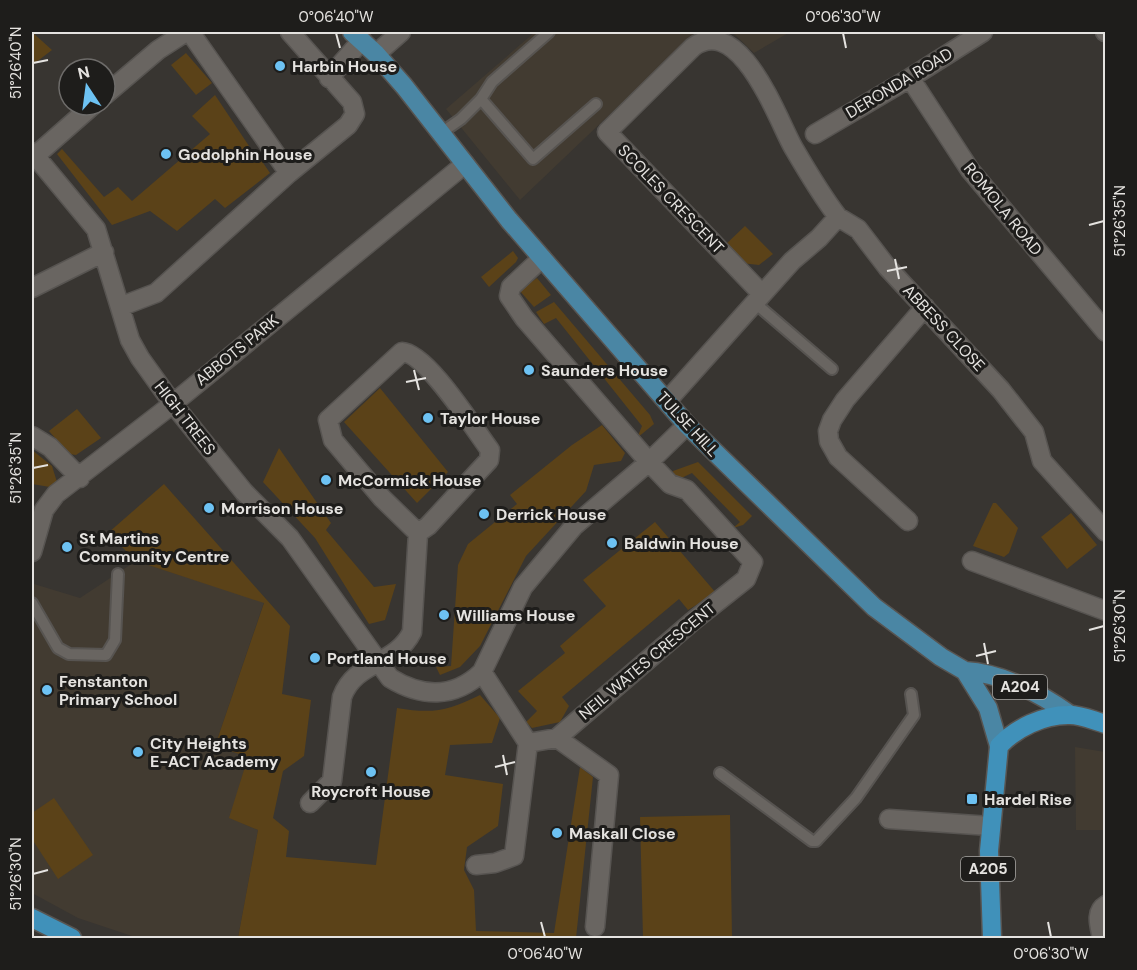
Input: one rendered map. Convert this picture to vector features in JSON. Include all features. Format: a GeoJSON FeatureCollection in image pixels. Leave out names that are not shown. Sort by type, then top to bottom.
{"type":"FeatureCollection","features":[{"type":"Feature","properties":{"kind":"highway","name":"TULSE HILL"},"geometry":{"type":"LineString","coordinates":[[1069,714],[1106,723]]}},
{"type":"Feature","properties":{"kind":"highway"},"geometry":{"type":"LineString","coordinates":[[999,746],[1010,735],[1026,725],[1069,714]]}},
{"type":"Feature","properties":{"kind":"highway","name":"A205"},"geometry":{"type":"LineString","coordinates":[[992,939],[988,879],[990,826],[999,746]]}},
{"type":"Feature","properties":{"kind":"highway"},"geometry":{"type":"LineString","coordinates":[[32,918],[72,939]]}},
{"type":"Feature","properties":{"kind":"main road","name":"TULSE HILL"},"geometry":{"type":"LineString","coordinates":[[366,40],[542,258],[687,425],[874,607],[941,657],[965,671],[981,672],[1013,684],[1049,700],[1069,714]]}},
{"type":"Feature","properties":{"kind":"main road","name":"TULSE HILL"},"geometry":{"type":"LineString","coordinates":[[965,671],[988,708],[999,746]]}},
{"type":"Feature","properties":{"kind":"street"},"geometry":{"type":"LineString","coordinates":[[117,85],[158,50],[188,32],[289,173]]}},
{"type":"Feature","properties":{"kind":"street"},"geometry":{"type":"LineString","coordinates":[[122,306],[156,293],[289,173],[348,125],[355,114],[352,102],[290,32]]}},
{"type":"Feature","properties":{"kind":"street"},"geometry":{"type":"LineString","coordinates":[[329,78],[366,40],[400,32]]}},
{"type":"Feature","properties":{"kind":"street","name":"DERONDA ROAD"},"geometry":{"type":"LineString","coordinates":[[815,134],[983,32]]}},
{"type":"Feature","properties":{"kind":"street","name":"SCOLES CRESCENT"},"geometry":{"type":"LineString","coordinates":[[758,298],[607,132],[693,47],[705,40],[718,41],[735,50],[755,74],[793,147],[823,198],[838,217]]}},
{"type":"Feature","properties":{"kind":"street","name":"ROMOLA ROAD"},"geometry":{"type":"LineString","coordinates":[[910,78],[970,170],[1106,332]]}},
{"type":"Feature","properties":{"kind":"street"},"geometry":{"type":"LineString","coordinates":[[33,154],[78,117]]}},
{"type":"Feature","properties":{"kind":"street","name":"HIGH TREES"},"geometry":{"type":"LineString","coordinates":[[33,154],[90,220],[104,252],[122,306],[130,340],[172,404],[244,492],[290,538],[378,663],[390,678],[403,686],[430,693],[452,691],[471,683],[482,672],[523,587],[574,526],[649,462],[687,425]]}},
{"type":"Feature","properties":{"kind":"street","name":"ABBOTS PARK"},"geometry":{"type":"LineString","coordinates":[[32,552],[44,510],[56,494],[80,478],[172,404],[465,164]]}},
{"type":"Feature","properties":{"kind":"street"},"geometry":{"type":"LineString","coordinates":[[667,401],[792,261],[819,238],[838,217]]}},
{"type":"Feature","properties":{"kind":"street","name":"ABBESS CLOSE"},"geometry":{"type":"LineString","coordinates":[[838,217],[858,229],[887,267],[1001,390],[1034,432],[1042,461],[1106,532]]}},
{"type":"Feature","properties":{"kind":"street"},"geometry":{"type":"LineString","coordinates":[[32,288],[104,252]]}},
{"type":"Feature","properties":{"kind":"street"},"geometry":{"type":"LineString","coordinates":[[542,258],[511,287],[509,296],[524,318],[649,462]]}},
{"type":"Feature","properties":{"kind":"street"},"geometry":{"type":"LineString","coordinates":[[908,521],[838,457],[829,441],[828,431],[845,400],[926,307]]}},
{"type":"Feature","properties":{"kind":"street"},"geometry":{"type":"LineString","coordinates":[[310,803],[332,782],[342,697],[346,685],[357,674],[405,645],[412,632],[418,533],[382,498],[333,440],[328,420],[402,352],[410,352],[429,370],[490,450],[489,460],[428,526],[418,533]]}},
{"type":"Feature","properties":{"kind":"street"},"geometry":{"type":"LineString","coordinates":[[32,436],[50,447],[80,478]]}},
{"type":"Feature","properties":{"kind":"street","name":"NEIL WATES CRESCENT"},"geometry":{"type":"LineString","coordinates":[[557,738],[693,621],[746,579],[753,562],[687,490],[670,484],[649,462]]}},
{"type":"Feature","properties":{"kind":"street"},"geometry":{"type":"LineString","coordinates":[[972,561],[1106,611]]}},
{"type":"Feature","properties":{"kind":"street"},"geometry":{"type":"LineString","coordinates":[[476,865],[495,863],[514,856],[528,743],[482,672]]}},
{"type":"Feature","properties":{"kind":"street"},"geometry":{"type":"LineString","coordinates":[[528,743],[557,738],[609,775],[595,927]]}},
{"type":"Feature","properties":{"kind":"street"},"geometry":{"type":"LineString","coordinates":[[889,819],[990,826]]}},
{"type":"Feature","properties":{"kind":"street"},"geometry":{"type":"LineString","coordinates":[[1102,939],[1098,915],[1106,905]]}},
{"type":"Feature","properties":{"kind":"lane"},"geometry":{"type":"LineString","coordinates":[[441,133],[481,99],[492,82],[549,32]]}},
{"type":"Feature","properties":{"kind":"lane"},"geometry":{"type":"LineString","coordinates":[[481,99],[533,159],[596,104]]}},
{"type":"Feature","properties":{"kind":"lane"},"geometry":{"type":"LineString","coordinates":[[758,298],[832,369]]}},
{"type":"Feature","properties":{"kind":"lane"},"geometry":{"type":"LineString","coordinates":[[32,603],[58,648],[69,654],[106,655],[115,640],[117,574]]}},
{"type":"Feature","properties":{"kind":"lane"},"geometry":{"type":"LineString","coordinates":[[720,773],[812,842],[816,841],[856,798],[914,715],[910,694]]}},
{"type":"Feature","properties":{"kind":"shaded area"},"geometry":{"type":"Polygon","coordinates":[[[32,32],[52,50],[35,63],[32,60],[32,32]]]}},
{"type":"Feature","properties":{"kind":"shaded area"},"geometry":{"type":"Polygon","coordinates":[[[535,32],[696,32],[520,200],[446,109],[535,32]]]}},
{"type":"Feature","properties":{"kind":"shaded area"},"geometry":{"type":"Polygon","coordinates":[[[732,32],[790,32],[754,53],[732,32]]]}},
{"type":"Feature","properties":{"kind":"shaded area"},"geometry":{"type":"Polygon","coordinates":[[[186,53],[212,83],[196,95],[171,65],[186,53]]]}},
{"type":"Feature","properties":{"kind":"shaded area"},"geometry":{"type":"Polygon","coordinates":[[[215,95],[249,146],[244,149],[251,157],[257,154],[270,173],[225,208],[215,199],[177,231],[150,211],[112,225],[57,154],[62,149],[104,197],[118,187],[132,201],[210,134],[192,116],[215,95]]]}},
{"type":"Feature","properties":{"kind":"shaded area"},"geometry":{"type":"Polygon","coordinates":[[[745,226],[773,254],[759,265],[741,263],[724,246],[745,226]]]}},
{"type":"Feature","properties":{"kind":"shaded area"},"geometry":{"type":"Polygon","coordinates":[[[513,251],[518,258],[516,262],[489,287],[481,277],[513,251]]]}},
{"type":"Feature","properties":{"kind":"shaded area"},"geometry":{"type":"Polygon","coordinates":[[[537,278],[551,295],[534,307],[519,290],[537,278]]]}},
{"type":"Feature","properties":{"kind":"shaded area"},"geometry":{"type":"Polygon","coordinates":[[[554,302],[650,415],[654,424],[637,438],[642,426],[556,318],[544,324],[536,312],[554,302]]]}},
{"type":"Feature","properties":{"kind":"shaded area"},"geometry":{"type":"Polygon","coordinates":[[[380,388],[448,472],[417,503],[344,422],[380,388]]]}},
{"type":"Feature","properties":{"kind":"shaded area"},"geometry":{"type":"Polygon","coordinates":[[[77,409],[101,438],[76,455],[69,454],[49,431],[77,409]]]}},
{"type":"Feature","properties":{"kind":"shaded area"},"geometry":{"type":"Polygon","coordinates":[[[602,425],[625,453],[621,461],[594,465],[586,491],[526,556],[480,646],[460,667],[440,675],[436,667],[451,666],[458,565],[468,544],[517,504],[510,495],[572,445],[602,425]]]}},
{"type":"Feature","properties":{"kind":"shaded area"},"geometry":{"type":"Polygon","coordinates":[[[279,448],[331,523],[326,530],[374,587],[396,584],[385,620],[369,624],[315,538],[263,482],[279,448]]]}},
{"type":"Feature","properties":{"kind":"shaded area"},"geometry":{"type":"Polygon","coordinates":[[[32,450],[52,466],[57,482],[50,487],[32,484],[32,450]]]}},
{"type":"Feature","properties":{"kind":"shaded area"},"geometry":{"type":"Polygon","coordinates":[[[698,462],[752,516],[743,525],[733,528],[740,522],[692,473],[675,481],[673,471],[698,462]]]}},
{"type":"Feature","properties":{"kind":"shaded area"},"geometry":{"type":"Polygon","coordinates":[[[164,484],[290,626],[282,694],[311,700],[304,756],[283,771],[273,818],[289,831],[286,857],[376,865],[397,708],[421,711],[440,710],[459,705],[480,695],[500,718],[492,743],[450,745],[445,775],[503,784],[498,826],[467,847],[464,870],[474,890],[476,931],[554,933],[580,767],[593,777],[576,938],[238,938],[258,830],[229,818],[248,757],[215,746],[264,603],[136,561],[108,533],[164,484]]]}},
{"type":"Feature","properties":{"kind":"shaded area"},"geometry":{"type":"Polygon","coordinates":[[[993,503],[996,503],[1018,528],[1009,553],[1004,557],[973,546],[993,503]]]}},
{"type":"Feature","properties":{"kind":"shaded area"},"geometry":{"type":"Polygon","coordinates":[[[1071,513],[1097,545],[1067,569],[1041,537],[1071,513]]]}},
{"type":"Feature","properties":{"kind":"shaded area"},"geometry":{"type":"Polygon","coordinates":[[[655,522],[716,593],[688,610],[679,599],[562,697],[569,706],[560,722],[532,728],[526,722],[537,711],[518,691],[565,653],[560,646],[606,606],[583,580],[655,522]]]}},
{"type":"Feature","properties":{"kind":"shaded area","name":"City Heights E-ACT Academy"},"geometry":{"type":"Polygon","coordinates":[[[136,561],[264,602],[215,746],[248,757],[230,818],[258,830],[238,938],[138,938],[78,918],[32,893],[32,580],[34,584],[80,598],[136,561]]]}},
{"type":"Feature","properties":{"kind":"shaded area"},"geometry":{"type":"Polygon","coordinates":[[[1075,747],[1105,752],[1105,830],[1076,830],[1075,747]]]}},
{"type":"Feature","properties":{"kind":"shaded area"},"geometry":{"type":"Polygon","coordinates":[[[54,798],[93,855],[58,879],[32,839],[32,813],[54,798]]]}},
{"type":"Feature","properties":{"kind":"shaded area"},"geometry":{"type":"Polygon","coordinates":[[[730,815],[732,938],[643,938],[640,817],[730,815]]]}},
{"type":"Feature","properties":{"kind":"place","name":"Harbin House"},"geometry":{"type":"Point","coordinates":[280,66]}},
{"type":"Feature","properties":{"kind":"place","name":"Godolphin House"},"geometry":{"type":"Point","coordinates":[166,154]}},
{"type":"Feature","properties":{"kind":"place","name":"Saunders House"},"geometry":{"type":"Point","coordinates":[529,370]}},
{"type":"Feature","properties":{"kind":"place","name":"Taylor House"},"geometry":{"type":"Point","coordinates":[428,418]}},
{"type":"Feature","properties":{"kind":"place","name":"McCormick House"},"geometry":{"type":"Point","coordinates":[326,480]}},
{"type":"Feature","properties":{"kind":"place","name":"Morrison House"},"geometry":{"type":"Point","coordinates":[209,508]}},
{"type":"Feature","properties":{"kind":"place","name":"Derrick House"},"geometry":{"type":"Point","coordinates":[484,514]}},
{"type":"Feature","properties":{"kind":"place","name":"Baldwin House"},"geometry":{"type":"Point","coordinates":[612,543]}},
{"type":"Feature","properties":{"kind":"place","name":"St Martins Community Centre"},"geometry":{"type":"Point","coordinates":[67,547]}},
{"type":"Feature","properties":{"kind":"place","name":"Williams House"},"geometry":{"type":"Point","coordinates":[444,615]}},
{"type":"Feature","properties":{"kind":"place","name":"Portland House"},"geometry":{"type":"Point","coordinates":[315,658]}},
{"type":"Feature","properties":{"kind":"place","name":"Fenstanton Primary School"},"geometry":{"type":"Point","coordinates":[47,690]}},
{"type":"Feature","properties":{"kind":"place","name":"City Heights E-ACT Academy"},"geometry":{"type":"Point","coordinates":[138,752]}},
{"type":"Feature","properties":{"kind":"place","name":"Roycroft House"},"geometry":{"type":"Point","coordinates":[371,772]}},
{"type":"Feature","properties":{"kind":"place","name":"Hardel Rise"},"geometry":{"type":"Point","coordinates":[972,799]}},
{"type":"Feature","properties":{"kind":"place","name":"Maskall Close"},"geometry":{"type":"Point","coordinates":[557,833]}}]}
